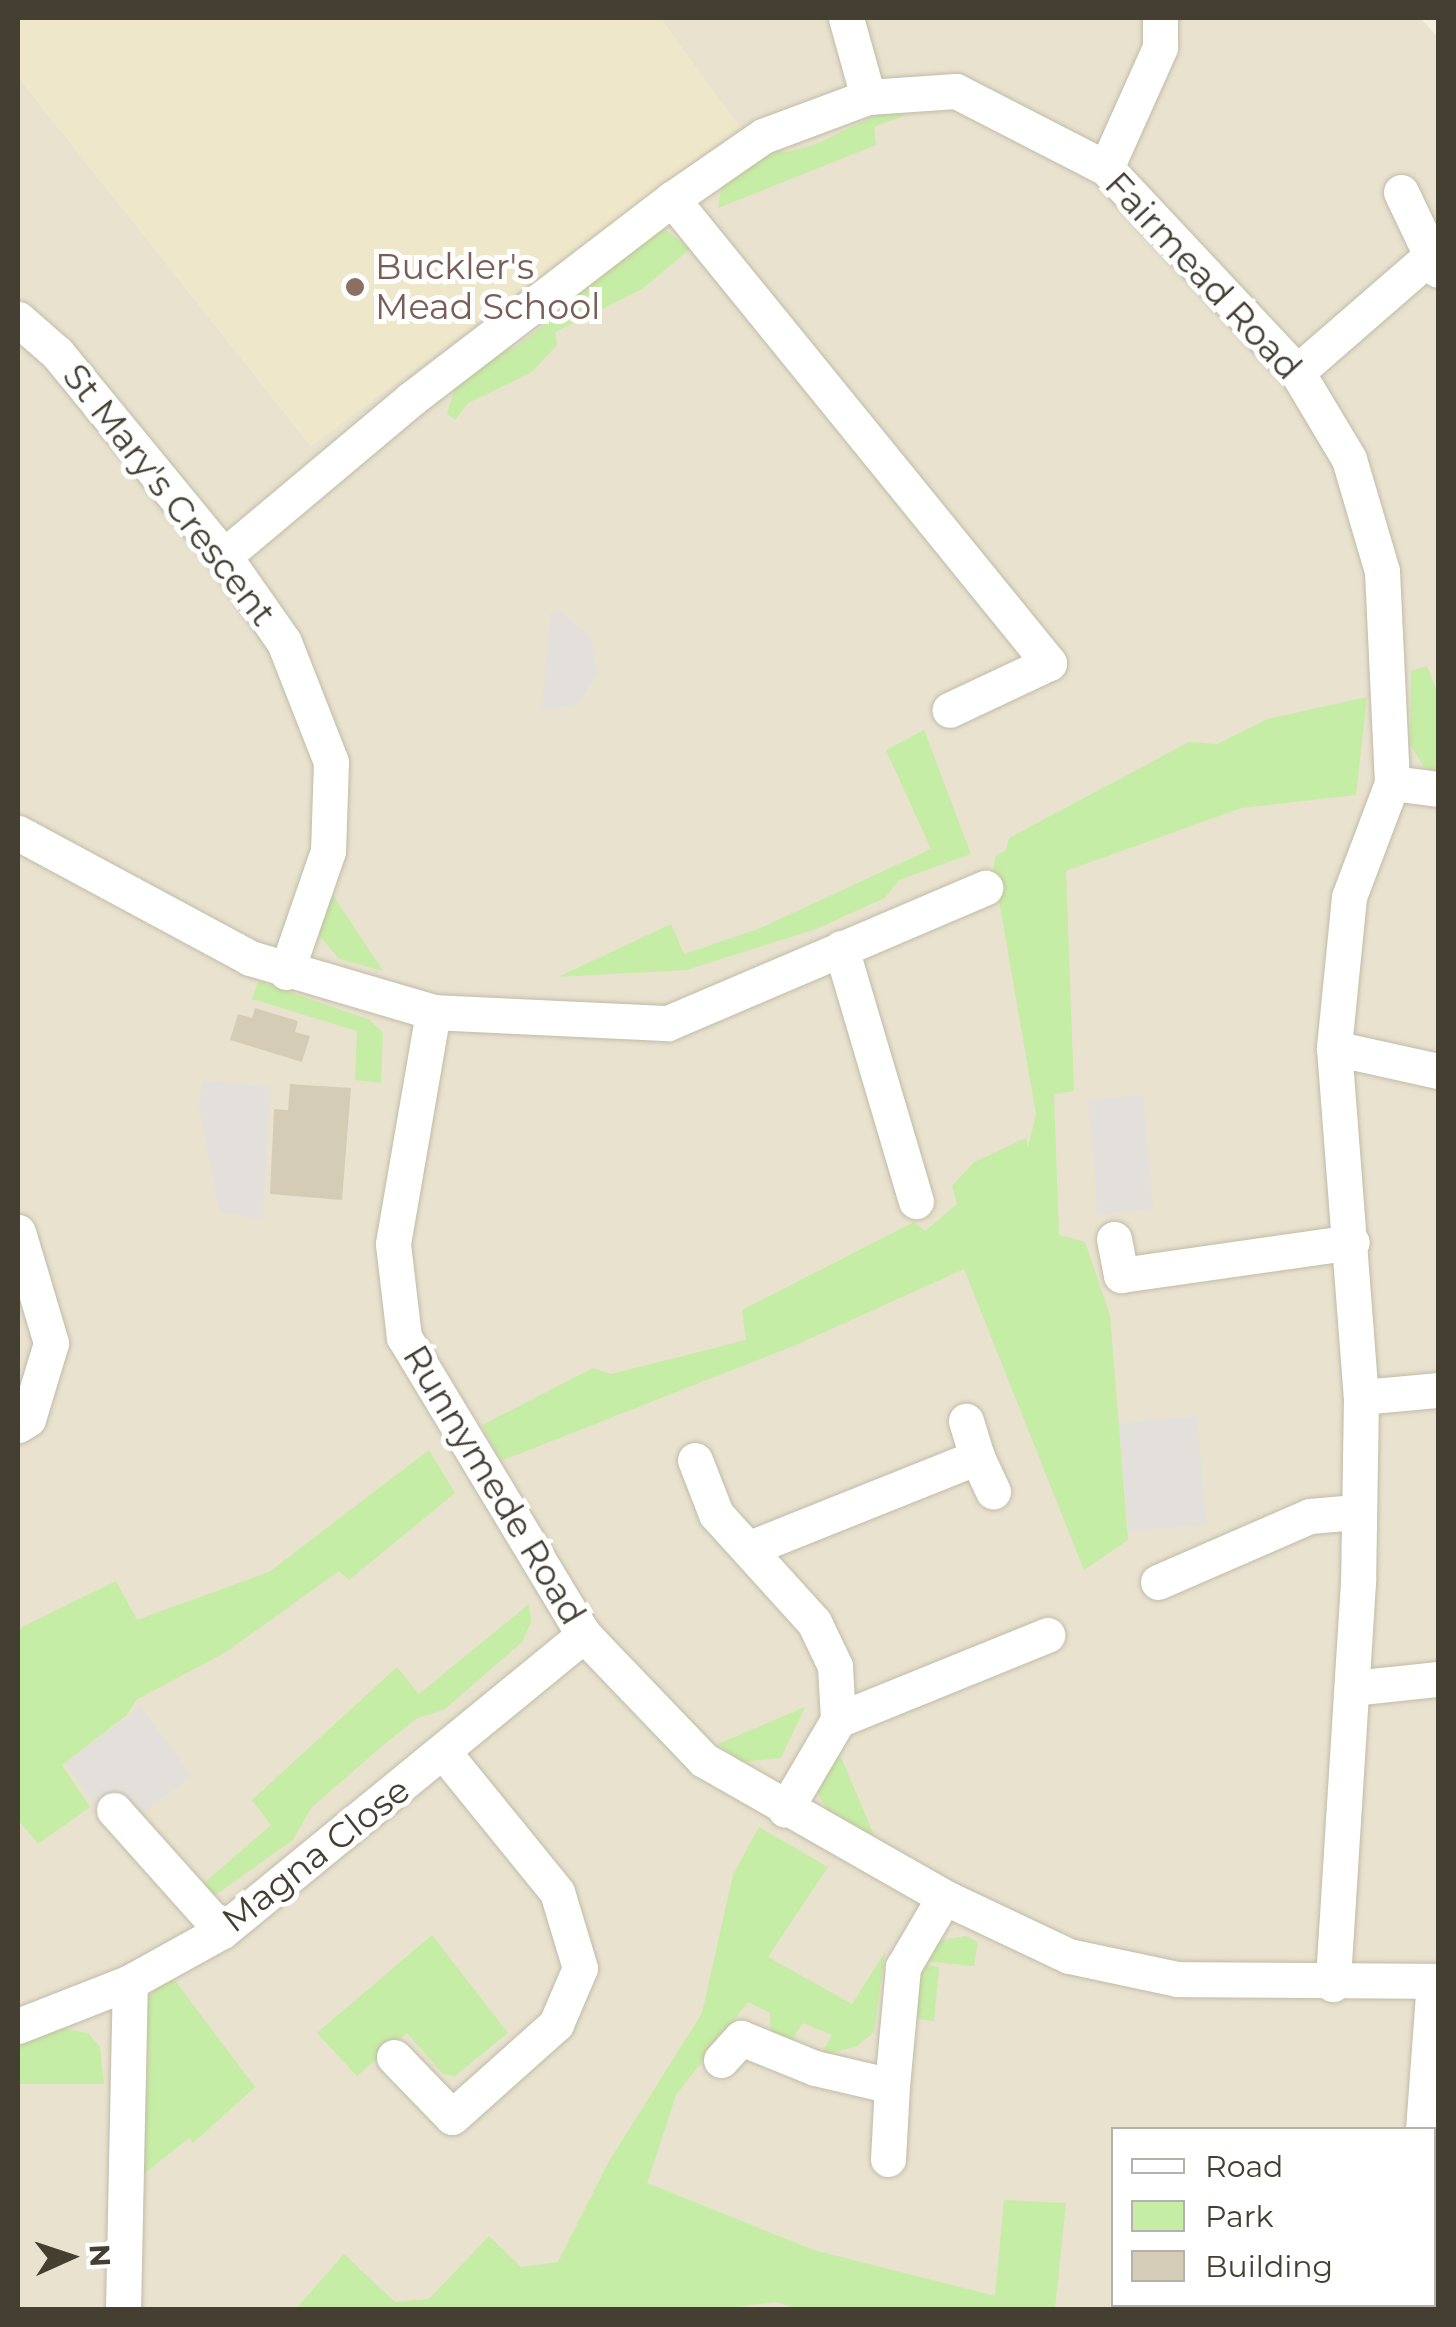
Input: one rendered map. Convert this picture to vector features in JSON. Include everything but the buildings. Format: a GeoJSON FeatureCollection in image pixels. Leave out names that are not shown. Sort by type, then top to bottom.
{"type":"FeatureCollection","features":[{"type":"Feature","properties":{"kind":"street"},"geometry":{"type":"LineString","coordinates":[[846,18],[868,97]]}},
{"type":"Feature","properties":{"kind":"street"},"geometry":{"type":"LineString","coordinates":[[1106,168],[1160,47],[1160,18]]}},
{"type":"Feature","properties":{"kind":"street","name":"Fairmead Road"},"geometry":{"type":"LineString","coordinates":[[224,556],[411,399],[672,199],[763,136],[868,97],[956,91],[1106,168],[1297,372],[1349,459],[1382,571],[1392,783]]}},
{"type":"Feature","properties":{"kind":"street"},"geometry":{"type":"LineString","coordinates":[[1297,372],[1433,264],[1401,192]]}},
{"type":"Feature","properties":{"kind":"street"},"geometry":{"type":"LineString","coordinates":[[672,199],[1049,663],[949,710]]}},
{"type":"Feature","properties":{"kind":"street","name":"St Mary's Crescent"},"geometry":{"type":"LineString","coordinates":[[18,319],[57,353],[224,556],[284,642],[331,762],[328,851],[286,972]]}},
{"type":"Feature","properties":{"kind":"street"},"geometry":{"type":"LineString","coordinates":[[1333,1984],[1352,1688],[1361,1397],[1334,1048],[1348,897],[1392,783],[1438,788]]}},
{"type":"Feature","properties":{"kind":"street"},"geometry":{"type":"LineString","coordinates":[[18,833],[286,972],[434,1012],[668,1022],[984,888]]}},
{"type":"Feature","properties":{"kind":"street"},"geometry":{"type":"LineString","coordinates":[[841,948],[916,1201]]}},
{"type":"Feature","properties":{"kind":"street","name":"Runnymede Road"},"geometry":{"type":"LineString","coordinates":[[434,1012],[394,1244],[404,1337],[584,1635],[704,1760],[785,1810],[944,1897],[1069,1956],[1122,1970],[1333,1984],[1436,1981]]}},
{"type":"Feature","properties":{"kind":"street"},"geometry":{"type":"LineString","coordinates":[[1334,1048],[1438,1071]]}},
{"type":"Feature","properties":{"kind":"street"},"geometry":{"type":"LineString","coordinates":[[18,1232],[51,1343],[28,1420],[18,1424]]}},
{"type":"Feature","properties":{"kind":"street"},"geometry":{"type":"LineString","coordinates":[[1114,1239],[1121,1275],[1352,1242]]}},
{"type":"Feature","properties":{"kind":"street"},"geometry":{"type":"LineString","coordinates":[[1361,1397],[1438,1390]]}},
{"type":"Feature","properties":{"kind":"street"},"geometry":{"type":"LineString","coordinates":[[966,1421],[993,1492]]}},
{"type":"Feature","properties":{"kind":"street"},"geometry":{"type":"LineString","coordinates":[[750,1548],[977,1457]]}},
{"type":"Feature","properties":{"kind":"street"},"geometry":{"type":"LineString","coordinates":[[695,1460],[716,1514],[814,1622],[835,1666],[838,1720],[785,1810]]}},
{"type":"Feature","properties":{"kind":"street"},"geometry":{"type":"LineString","coordinates":[[1158,1582],[1310,1516],[1356,1512]]}},
{"type":"Feature","properties":{"kind":"street","name":"Magna Close"},"geometry":{"type":"LineString","coordinates":[[18,2026],[130,1982],[222,1931],[584,1635]]}},
{"type":"Feature","properties":{"kind":"street"},"geometry":{"type":"LineString","coordinates":[[838,1720],[1047,1635]]}},
{"type":"Feature","properties":{"kind":"street"},"geometry":{"type":"LineString","coordinates":[[1352,1688],[1438,1680]]}},
{"type":"Feature","properties":{"kind":"street"},"geometry":{"type":"LineString","coordinates":[[394,2057],[452,2117],[556,2024],[580,1968],[557,1892],[444,1753]]}},
{"type":"Feature","properties":{"kind":"street"},"geometry":{"type":"LineString","coordinates":[[114,1810],[222,1931]]}},
{"type":"Feature","properties":{"kind":"street"},"geometry":{"type":"LineString","coordinates":[[888,2159],[903,1967],[944,1897]]}},
{"type":"Feature","properties":{"kind":"street"},"geometry":{"type":"LineString","coordinates":[[1423,2127],[1436,1981]]}},
{"type":"Feature","properties":{"kind":"street"},"geometry":{"type":"LineString","coordinates":[[123,2310],[130,1982]]}},
{"type":"Feature","properties":{"kind":"street"},"geometry":{"type":"LineString","coordinates":[[739,2038],[816,2068],[892,2086]]}},
{"type":"Feature","properties":{"kind":"shaded area","name":"Buckler's Mead School"},"geometry":{"type":"Polygon","coordinates":[[[18,18],[660,18],[740,127],[311,446],[18,77],[18,18]]]}},
{"type":"Feature","properties":{"kind":"shaded area"},"geometry":{"type":"Polygon","coordinates":[[[660,18],[1420,18],[1438,37],[1438,2309],[18,2309],[18,77],[311,446],[739,127],[660,18]]]}},
{"type":"Feature","properties":{"kind":"shaded area"},"geometry":{"type":"Polygon","coordinates":[[[560,611],[590,637],[597,674],[578,705],[542,710],[550,614],[560,611]]]}},
{"type":"Feature","properties":{"kind":"shaded area"},"geometry":{"type":"Polygon","coordinates":[[[203,1081],[271,1087],[262,1218],[220,1213],[199,1107],[203,1081]]]}},
{"type":"Feature","properties":{"kind":"shaded area"},"geometry":{"type":"Polygon","coordinates":[[[1143,1095],[1153,1210],[1098,1214],[1088,1100],[1143,1095]]]}},
{"type":"Feature","properties":{"kind":"shaded area"},"geometry":{"type":"Polygon","coordinates":[[[1197,1416],[1206,1525],[1129,1531],[1119,1423],[1197,1416]]]}},
{"type":"Feature","properties":{"kind":"shaded area"},"geometry":{"type":"Polygon","coordinates":[[[140,1707],[192,1776],[117,1832],[65,1764],[140,1707]]]}},
{"type":"Feature","properties":{"kind":"green space"},"geometry":{"type":"Polygon","coordinates":[[[883,111],[906,115],[874,127],[876,145],[718,208],[722,184],[766,150],[788,152],[819,143],[883,111]]]}},
{"type":"Feature","properties":{"kind":"green space"},"geometry":{"type":"Polygon","coordinates":[[[644,227],[666,230],[690,249],[642,289],[555,332],[557,345],[532,372],[468,403],[455,420],[447,414],[459,375],[499,345],[513,349],[571,304],[585,276],[644,227]]]}},
{"type":"Feature","properties":{"kind":"green space"},"geometry":{"type":"Polygon","coordinates":[[[1427,666],[1438,693],[1438,771],[1424,767],[1410,744],[1411,671],[1427,666]]]}},
{"type":"Feature","properties":{"kind":"green space"},"geometry":{"type":"Polygon","coordinates":[[[1367,697],[1356,795],[1241,808],[1066,871],[1074,1091],[1054,1094],[1059,1235],[1085,1242],[1110,1315],[1128,1540],[1084,1570],[964,1269],[796,1345],[501,1461],[482,1425],[593,1368],[611,1374],[746,1340],[742,1310],[914,1222],[925,1231],[957,1204],[952,1186],[974,1162],[1026,1138],[1028,1148],[1036,1114],[997,889],[992,887],[995,856],[1006,850],[1009,838],[1189,742],[1217,744],[1268,719],[1367,697]]]}},
{"type":"Feature","properties":{"kind":"green space"},"geometry":{"type":"Polygon","coordinates":[[[924,730],[971,854],[899,880],[885,898],[816,929],[686,970],[558,977],[671,924],[684,954],[758,929],[931,849],[886,750],[924,730]]]}},
{"type":"Feature","properties":{"kind":"green space"},"geometry":{"type":"Polygon","coordinates":[[[327,886],[383,971],[339,959],[319,935],[327,886]]]}},
{"type":"Feature","properties":{"kind":"green space"},"geometry":{"type":"Polygon","coordinates":[[[258,981],[370,1020],[383,1033],[381,1083],[355,1080],[357,1031],[252,999],[258,981]]]}},
{"type":"Feature","properties":{"kind":"green space"},"geometry":{"type":"Polygon","coordinates":[[[429,1450],[455,1493],[349,1580],[339,1571],[226,1652],[136,1700],[127,1715],[62,1765],[90,1807],[38,1844],[18,1820],[18,1629],[116,1581],[137,1620],[269,1572],[429,1450]]]}},
{"type":"Feature","properties":{"kind":"green space"},"geometry":{"type":"Polygon","coordinates":[[[529,1604],[531,1622],[522,1642],[445,1709],[416,1719],[381,1747],[311,1808],[293,1840],[211,1898],[202,1885],[271,1825],[252,1800],[397,1667],[419,1694],[529,1604]]]}},
{"type":"Feature","properties":{"kind":"green space"},"geometry":{"type":"Polygon","coordinates":[[[805,1707],[781,1758],[742,1762],[718,1744],[805,1707]]]}},
{"type":"Feature","properties":{"kind":"green space"},"geometry":{"type":"Polygon","coordinates":[[[838,1750],[874,1835],[830,1814],[818,1795],[818,1771],[838,1750]]]}},
{"type":"Feature","properties":{"kind":"green space"},"geometry":{"type":"Polygon","coordinates":[[[759,1827],[828,1867],[768,1957],[852,2004],[885,1952],[874,2032],[857,2046],[821,2056],[832,2035],[803,2023],[789,2044],[771,2038],[770,2013],[748,2002],[676,2095],[647,2183],[814,2250],[995,2296],[1004,2200],[1066,2203],[1055,2309],[802,2310],[776,2302],[713,2310],[295,2310],[344,2254],[395,2302],[429,2299],[489,2236],[521,2267],[558,2262],[608,2163],[702,2013],[733,1875],[759,1827]]]}},
{"type":"Feature","properties":{"kind":"green space"},"geometry":{"type":"Polygon","coordinates":[[[432,1935],[508,2033],[455,2076],[443,2074],[407,2033],[357,2076],[317,2033],[432,1935]]]}},
{"type":"Feature","properties":{"kind":"green space"},"geometry":{"type":"Polygon","coordinates":[[[966,1936],[978,1942],[974,1966],[922,1961],[942,1940],[966,1936]]]}},
{"type":"Feature","properties":{"kind":"green space"},"geometry":{"type":"Polygon","coordinates":[[[915,1963],[939,1967],[934,2021],[902,2017],[915,1963]]]}},
{"type":"Feature","properties":{"kind":"green space"},"geometry":{"type":"Polygon","coordinates":[[[173,1978],[255,2087],[193,2143],[189,2138],[140,2177],[149,2052],[143,2007],[155,1988],[173,1978]]]}},
{"type":"Feature","properties":{"kind":"green space"},"geometry":{"type":"Polygon","coordinates":[[[60,2028],[88,2033],[100,2047],[104,2084],[18,2084],[18,2043],[60,2028]]]}},
{"type":"Feature","properties":{"kind":"place","name":"Buckler's Mead School"},"geometry":{"type":"Point","coordinates":[355,287]}}]}
